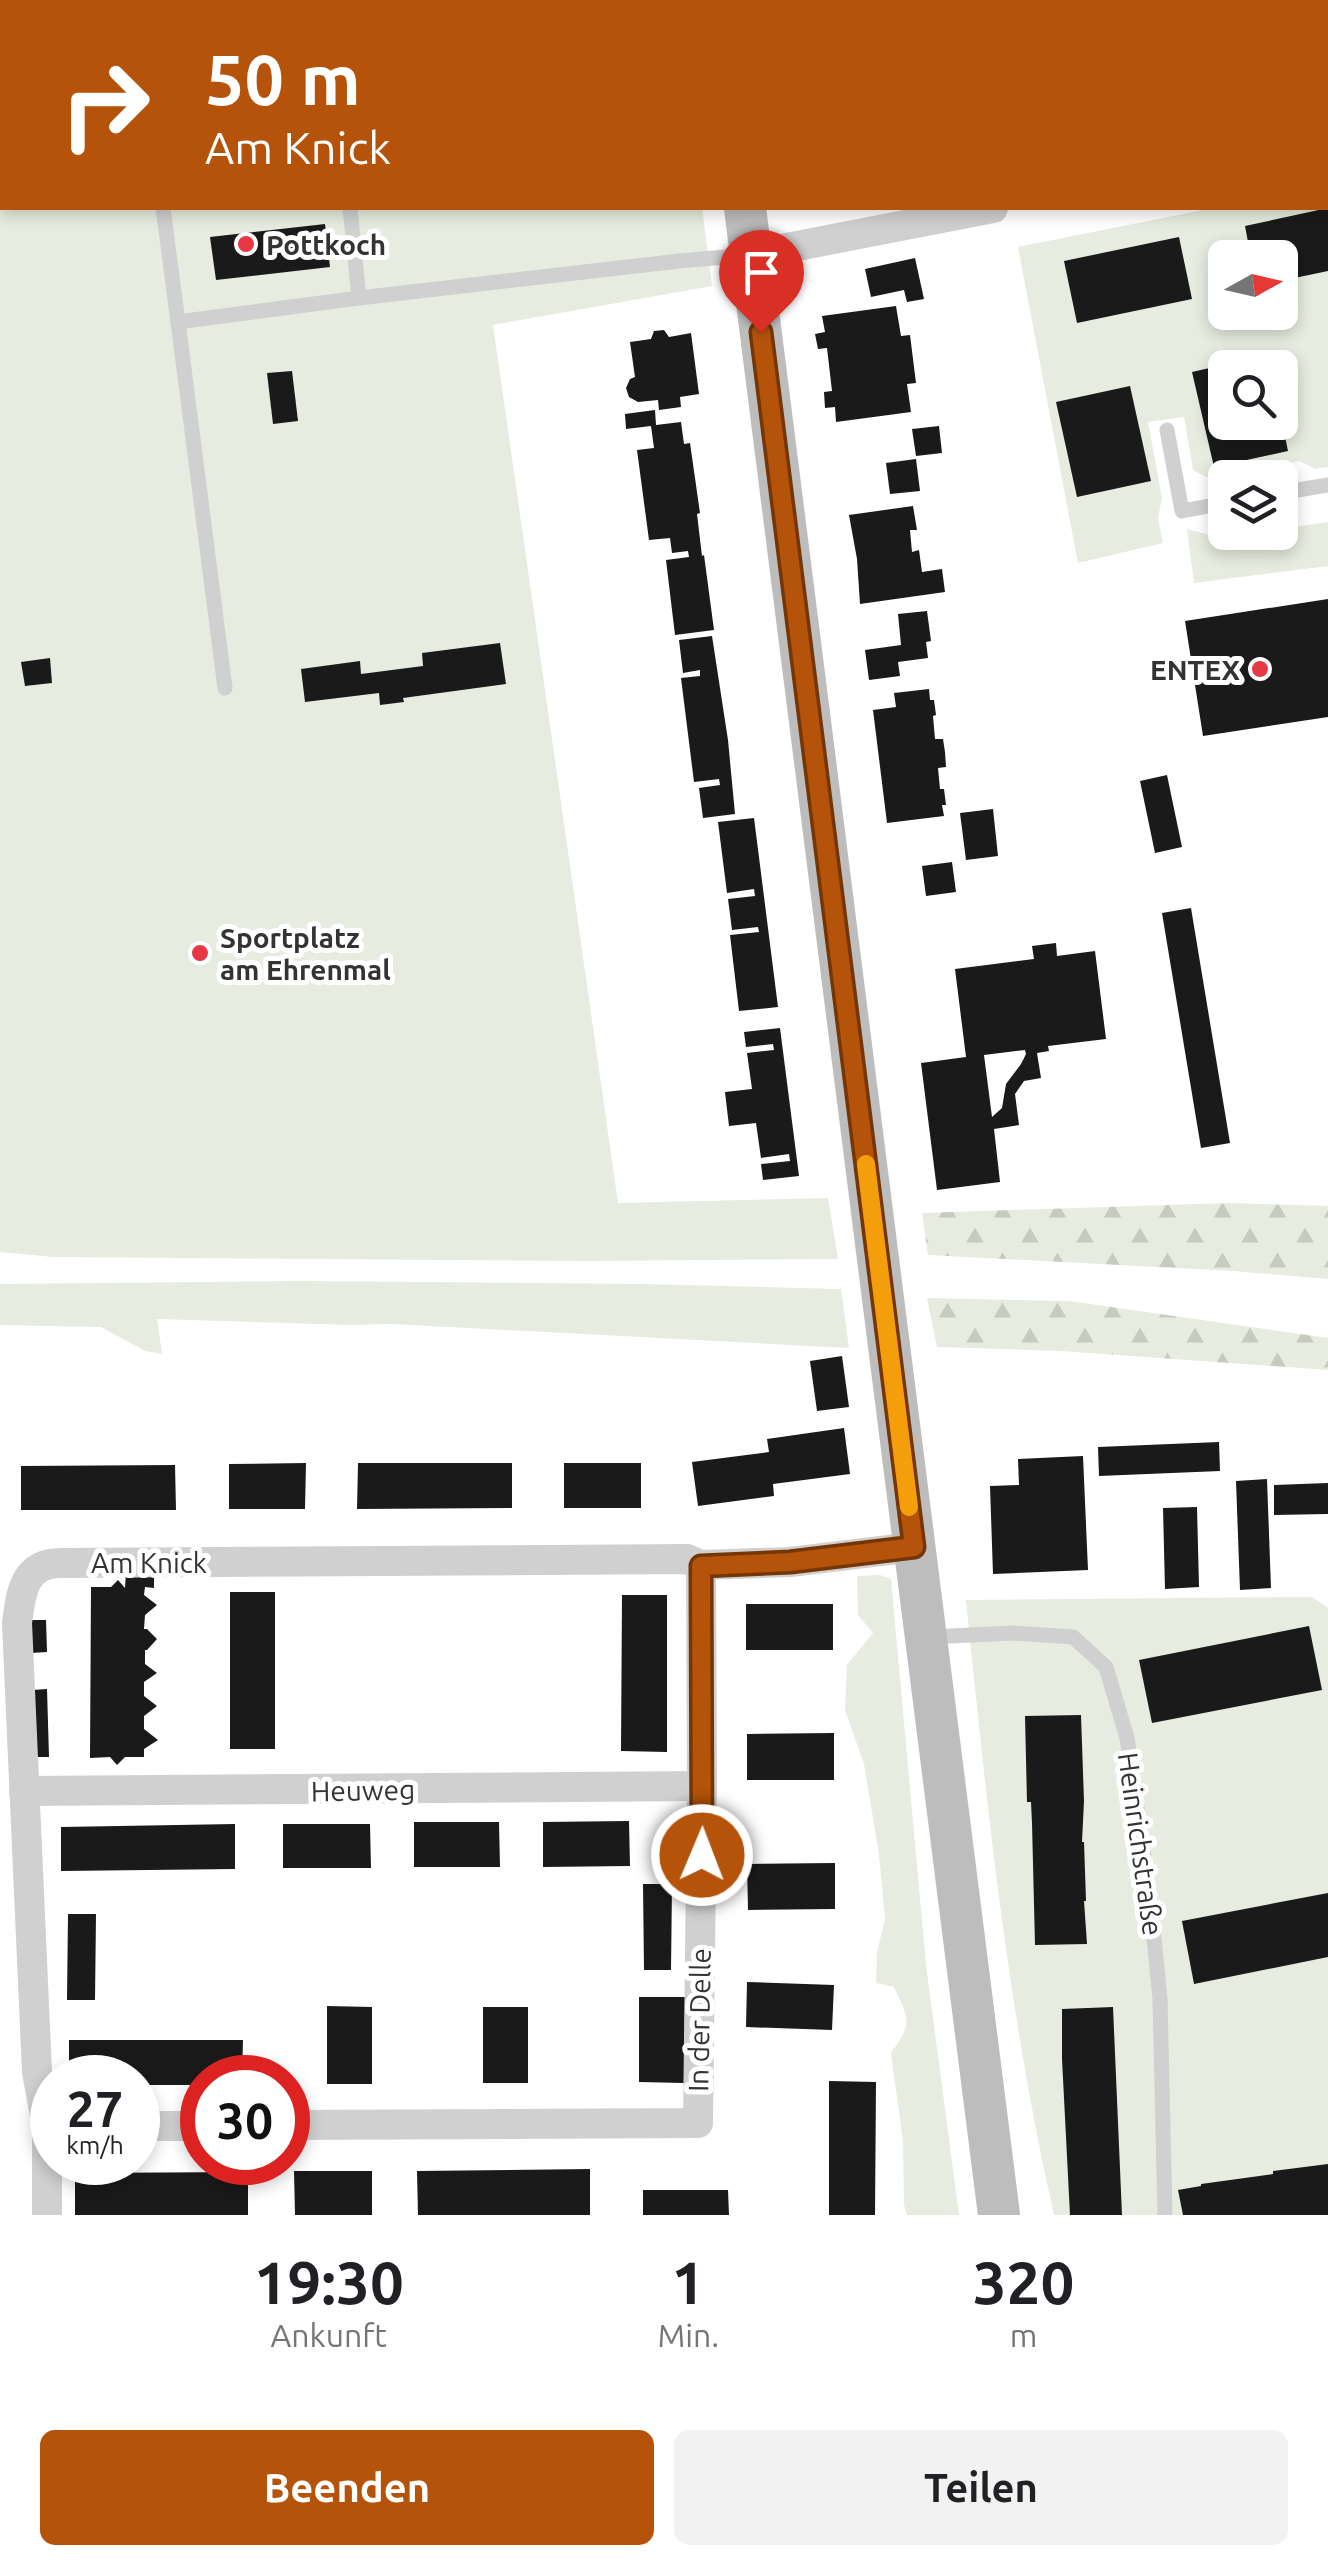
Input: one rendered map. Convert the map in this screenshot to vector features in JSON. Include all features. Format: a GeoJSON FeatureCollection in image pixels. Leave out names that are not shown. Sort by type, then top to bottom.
{"type":"FeatureCollection","features":[{"type":"Feature","properties":{"kind":"street"},"geometry":{"type":"LineString","coordinates":[[745,210],[998,2215]]}},
{"type":"Feature","properties":{"kind":"street"},"geometry":{"type":"LineString","coordinates":[[751,255],[982,210]]}},
{"type":"Feature","properties":{"kind":"street","name":"Am Knick"},"geometry":{"type":"LineString","coordinates":[[36,2055],[17,1623],[20,1597],[36,1568],[45,1563],[686,1559],[701,1566],[790,1562],[914,1547]]}},
{"type":"Feature","properties":{"kind":"street","name":"In der Delle"},"geometry":{"type":"LineString","coordinates":[[310,2126],[698,2124],[701,1566]]}},
{"type":"Feature","properties":{"kind":"street","name":"Heuweg"},"geometry":{"type":"LineString","coordinates":[[24,1791],[702,1786]]}},
{"type":"Feature","properties":{"kind":"street","name":"Am Knick"},"geometry":{"type":"LineString","coordinates":[[47,2215],[48,2185]]}},
{"type":"Feature","properties":{"kind":"lane"},"geometry":{"type":"LineString","coordinates":[[162,210],[224,688]]}},
{"type":"Feature","properties":{"kind":"lane"},"geometry":{"type":"LineString","coordinates":[[350,210],[359,298]]}},
{"type":"Feature","properties":{"kind":"lane"},"geometry":{"type":"LineString","coordinates":[[178,322],[751,255]]}},
{"type":"Feature","properties":{"kind":"lane"},"geometry":{"type":"LineString","coordinates":[[1168,430],[1182,511],[1208,506]]}},
{"type":"Feature","properties":{"kind":"lane"},"geometry":{"type":"LineString","coordinates":[[1298,490],[1328,485]]}},
{"type":"Feature","properties":{"kind":"lane","name":"Heinrichstraße"},"geometry":{"type":"LineString","coordinates":[[926,1638],[1014,1633],[1073,1637],[1106,1668],[1127,1738],[1150,1897],[1160,1999],[1165,2215]]}},
{"type":"Feature","properties":{"kind":"green space"},"geometry":{"type":"Polygon","coordinates":[[[0,210],[702,210],[712,286],[493,325],[618,1203],[828,1198],[838,1259],[53,1257],[0,1252],[0,210]]]}},
{"type":"Feature","properties":{"kind":"green space"},"geometry":{"type":"Polygon","coordinates":[[[1203,210],[1328,210],[1328,467],[1315,469],[1298,460],[1208,460],[1206,477],[1193,470],[1184,417],[1148,422],[1162,498],[1158,518],[1163,543],[1078,563],[1018,247],[1203,210]]]}},
{"type":"Feature","properties":{"kind":"green space"},"geometry":{"type":"Polygon","coordinates":[[[1328,522],[1328,566],[1194,583],[1187,529],[1208,535],[1208,550],[1298,550],[1298,526],[1328,522]]]}},
{"type":"Feature","properties":{"kind":"green space"},"geometry":{"type":"Polygon","coordinates":[[[1227,1203],[1328,1206],[1328,1279],[928,1255],[922,1213],[1227,1203]]]}},
{"type":"Feature","properties":{"kind":"green space"},"geometry":{"type":"Polygon","coordinates":[[[296,1281],[841,1289],[849,1348],[392,1324],[157,1319],[162,1354],[145,1351],[101,1327],[0,1325],[0,1284],[296,1281]]]}},
{"type":"Feature","properties":{"kind":"green space"},"geometry":{"type":"Polygon","coordinates":[[[927,1298],[1069,1301],[1328,1338],[1328,1370],[1062,1351],[937,1347],[927,1298]]]}},
{"type":"Feature","properties":{"kind":"green space"},"geometry":{"type":"Polygon","coordinates":[[[880,1575],[891,1579],[926,1965],[959,2215],[907,2215],[903,2141],[891,2053],[903,2035],[906,2021],[894,1987],[876,1983],[877,1952],[885,1919],[879,1854],[864,1764],[845,1710],[847,1665],[873,1633],[858,1615],[857,1576],[880,1575]]]}},
{"type":"Feature","properties":{"kind":"green space"},"geometry":{"type":"Polygon","coordinates":[[[1312,1597],[1328,1608],[1328,2215],[1054,2215],[1011,1986],[966,1600],[1312,1597]]]}},
{"type":"Feature","properties":{"kind":"building"},"geometry":{"type":"Polygon","coordinates":[[[1328,210],[1328,271],[1298,277],[1298,240],[1248,240],[1245,226],[1328,210]]]}},
{"type":"Feature","properties":{"kind":"building"},"geometry":{"type":"Polygon","coordinates":[[[325,224],[330,267],[216,280],[210,237],[325,224]]]}},
{"type":"Feature","properties":{"kind":"building"},"geometry":{"type":"Polygon","coordinates":[[[1179,237],[1192,299],[1077,323],[1064,261],[1179,237]]]}},
{"type":"Feature","properties":{"kind":"building"},"geometry":{"type":"Polygon","coordinates":[[[915,258],[924,299],[907,302],[904,290],[871,297],[865,269],[915,258]]]}},
{"type":"Feature","properties":{"kind":"building"},"geometry":{"type":"Polygon","coordinates":[[[896,306],[901,336],[910,335],[916,383],[907,384],[911,412],[836,422],[835,407],[825,408],[824,392],[832,391],[827,348],[818,349],[815,334],[825,332],[822,316],[896,306]]]}},
{"type":"Feature","properties":{"kind":"building"},"geometry":{"type":"Polygon","coordinates":[[[664,330],[669,337],[691,333],[699,394],[680,397],[681,407],[659,410],[658,400],[638,402],[629,397],[626,388],[635,377],[630,342],[651,339],[654,331],[664,330]]]}},
{"type":"Feature","properties":{"kind":"building"},"geometry":{"type":"Polygon","coordinates":[[[1208,368],[1208,440],[1286,440],[1288,451],[1246,460],[1212,460],[1192,372],[1208,368]]]}},
{"type":"Feature","properties":{"kind":"building"},"geometry":{"type":"Polygon","coordinates":[[[292,371],[298,421],[273,424],[267,373],[292,371]]]}},
{"type":"Feature","properties":{"kind":"building"},"geometry":{"type":"Polygon","coordinates":[[[1130,386],[1151,481],[1077,497],[1056,402],[1130,386]]]}},
{"type":"Feature","properties":{"kind":"building"},"geometry":{"type":"Polygon","coordinates":[[[655,410],[656,425],[681,422],[684,444],[690,443],[714,630],[675,635],[666,560],[689,557],[688,551],[672,553],[670,538],[649,540],[637,450],[654,448],[651,426],[626,429],[625,414],[655,410]]]}},
{"type":"Feature","properties":{"kind":"building"},"geometry":{"type":"Polygon","coordinates":[[[939,426],[942,453],[916,456],[912,429],[939,426]]]}},
{"type":"Feature","properties":{"kind":"building"},"geometry":{"type":"Polygon","coordinates":[[[916,459],[920,491],[890,494],[886,463],[916,459]]]}},
{"type":"Feature","properties":{"kind":"building"},"geometry":{"type":"Polygon","coordinates":[[[913,506],[917,530],[910,530],[912,552],[919,550],[922,572],[942,569],[945,592],[860,604],[849,515],[913,506]]]}},
{"type":"Feature","properties":{"kind":"building","name":"ENTEX"},"geometry":{"type":"Polygon","coordinates":[[[1328,599],[1328,717],[1203,736],[1185,621],[1328,599]]]}},
{"type":"Feature","properties":{"kind":"building"},"geometry":{"type":"Polygon","coordinates":[[[927,611],[931,641],[926,642],[928,658],[898,662],[900,676],[869,680],[865,650],[901,645],[898,614],[927,611]]]}},
{"type":"Feature","properties":{"kind":"building"},"geometry":{"type":"Polygon","coordinates":[[[712,636],[735,814],[703,818],[699,788],[720,785],[719,779],[694,782],[681,678],[700,676],[700,670],[683,673],[679,640],[712,636]]]}},
{"type":"Feature","properties":{"kind":"building"},"geometry":{"type":"Polygon","coordinates":[[[500,643],[506,684],[403,698],[404,702],[380,705],[379,693],[305,702],[301,669],[360,661],[361,674],[423,666],[422,653],[500,643]]]}},
{"type":"Feature","properties":{"kind":"building"},"geometry":{"type":"Polygon","coordinates":[[[50,658],[52,683],[25,686],[21,662],[50,658]]]}},
{"type":"Feature","properties":{"kind":"building"},"geometry":{"type":"Polygon","coordinates":[[[929,689],[936,715],[935,739],[943,739],[945,752],[946,767],[938,768],[946,805],[942,805],[944,816],[887,823],[873,710],[896,707],[894,693],[929,689]]]}},
{"type":"Feature","properties":{"kind":"building"},"geometry":{"type":"Polygon","coordinates":[[[1167,775],[1182,847],[1155,853],[1140,781],[1167,775]]]}},
{"type":"Feature","properties":{"kind":"building"},"geometry":{"type":"Polygon","coordinates":[[[993,809],[998,856],[966,860],[960,813],[993,809]]]}},
{"type":"Feature","properties":{"kind":"building"},"geometry":{"type":"Polygon","coordinates":[[[754,818],[778,1007],[739,1011],[730,935],[759,932],[758,927],[732,930],[728,899],[755,896],[754,889],[727,893],[718,822],[754,818]]]}},
{"type":"Feature","properties":{"kind":"building"},"geometry":{"type":"Polygon","coordinates":[[[952,862],[956,892],[926,896],[922,866],[952,862]]]}},
{"type":"Feature","properties":{"kind":"building"},"geometry":{"type":"Polygon","coordinates":[[[1191,908],[1230,1143],[1201,1148],[1162,913],[1191,908]]]}},
{"type":"Feature","properties":{"kind":"building"},"geometry":{"type":"Polygon","coordinates":[[[1056,943],[1057,956],[1095,951],[1106,1039],[1048,1046],[1049,1051],[1037,1053],[1041,1078],[1024,1081],[1015,1094],[1019,1125],[994,1129],[1000,1182],[937,1190],[921,1063],[966,1057],[955,969],[1034,959],[1032,946],[1056,943]],[[1025,1050],[984,1055],[992,1117],[1002,1108],[1006,1084],[1025,1050]]]}},
{"type":"Feature","properties":{"kind":"building"},"geometry":{"type":"Polygon","coordinates":[[[780,1028],[799,1176],[763,1180],[761,1164],[790,1161],[789,1154],[761,1158],[756,1123],[729,1126],[725,1092],[752,1089],[747,1053],[774,1050],[773,1044],[746,1047],[744,1032],[780,1028]]]}},
{"type":"Feature","properties":{"kind":"building"},"geometry":{"type":"Polygon","coordinates":[[[842,1356],[849,1407],[817,1411],[810,1361],[842,1356]]]}},
{"type":"Feature","properties":{"kind":"building"},"geometry":{"type":"Polygon","coordinates":[[[844,1428],[850,1474],[773,1484],[774,1496],[698,1506],[692,1462],[769,1452],[767,1439],[844,1428]]]}},
{"type":"Feature","properties":{"kind":"building"},"geometry":{"type":"Polygon","coordinates":[[[1219,1442],[1220,1471],[1099,1476],[1098,1447],[1219,1442]]]}},
{"type":"Feature","properties":{"kind":"building"},"geometry":{"type":"Polygon","coordinates":[[[1083,1456],[1088,1570],[993,1574],[990,1486],[1019,1485],[1018,1459],[1083,1456]]]}},
{"type":"Feature","properties":{"kind":"building"},"geometry":{"type":"Polygon","coordinates":[[[306,1463],[305,1509],[229,1509],[229,1464],[306,1463]]]}},
{"type":"Feature","properties":{"kind":"building"},"geometry":{"type":"Polygon","coordinates":[[[358,1463],[512,1463],[512,1508],[357,1509],[358,1463]]]}},
{"type":"Feature","properties":{"kind":"building"},"geometry":{"type":"Polygon","coordinates":[[[564,1463],[641,1463],[641,1508],[564,1508],[564,1463]]]}},
{"type":"Feature","properties":{"kind":"building"},"geometry":{"type":"Polygon","coordinates":[[[175,1465],[176,1510],[21,1510],[21,1466],[175,1465]]]}},
{"type":"Feature","properties":{"kind":"building"},"geometry":{"type":"Polygon","coordinates":[[[1267,1479],[1271,1588],[1240,1590],[1236,1481],[1267,1479]]]}},
{"type":"Feature","properties":{"kind":"building"},"geometry":{"type":"Polygon","coordinates":[[[1328,1483],[1328,1514],[1274,1515],[1274,1485],[1328,1483]]]}},
{"type":"Feature","properties":{"kind":"building"},"geometry":{"type":"Polygon","coordinates":[[[1197,1507],[1199,1587],[1165,1589],[1163,1508],[1197,1507]]]}},
{"type":"Feature","properties":{"kind":"building"},"geometry":{"type":"Polygon","coordinates":[[[126,1571],[154,1572],[154,1588],[145,1587],[144,1595],[157,1605],[145,1615],[144,1629],[157,1639],[145,1650],[145,1664],[157,1673],[144,1682],[144,1696],[157,1706],[144,1716],[144,1729],[158,1740],[144,1749],[144,1757],[125,1757],[117,1765],[110,1757],[90,1758],[91,1587],[111,1587],[118,1580],[125,1588],[126,1571]]]}},
{"type":"Feature","properties":{"kind":"building"},"geometry":{"type":"Polygon","coordinates":[[[230,1592],[275,1592],[275,1749],[230,1749],[230,1592]]]}},
{"type":"Feature","properties":{"kind":"building"},"geometry":{"type":"Polygon","coordinates":[[[622,1595],[667,1595],[667,1752],[621,1751],[622,1595]]]}},
{"type":"Feature","properties":{"kind":"building"},"geometry":{"type":"Polygon","coordinates":[[[746,1604],[833,1604],[833,1650],[746,1650],[746,1604]]]}},
{"type":"Feature","properties":{"kind":"building"},"geometry":{"type":"Polygon","coordinates":[[[29,1620],[46,1620],[47,1652],[31,1653],[29,1620]]]}},
{"type":"Feature","properties":{"kind":"building"},"geometry":{"type":"Polygon","coordinates":[[[1309,1626],[1322,1690],[1152,1723],[1139,1660],[1309,1626]]]}},
{"type":"Feature","properties":{"kind":"building"},"geometry":{"type":"Polygon","coordinates":[[[47,1689],[49,1757],[33,1757],[32,1690],[47,1689]]]}},
{"type":"Feature","properties":{"kind":"building"},"geometry":{"type":"Polygon","coordinates":[[[1081,1715],[1087,1944],[1035,1945],[1025,1716],[1081,1715]]]}},
{"type":"Feature","properties":{"kind":"building"},"geometry":{"type":"Polygon","coordinates":[[[834,1733],[834,1780],[747,1780],[747,1734],[834,1733]]]}},
{"type":"Feature","properties":{"kind":"building"},"geometry":{"type":"Polygon","coordinates":[[[629,1821],[630,1866],[543,1867],[543,1822],[629,1821]]]}},
{"type":"Feature","properties":{"kind":"building"},"geometry":{"type":"Polygon","coordinates":[[[414,1822],[499,1822],[500,1867],[414,1867],[414,1822]]]}},
{"type":"Feature","properties":{"kind":"building"},"geometry":{"type":"Polygon","coordinates":[[[235,1824],[235,1869],[61,1871],[61,1827],[235,1824]]]}},
{"type":"Feature","properties":{"kind":"building"},"geometry":{"type":"Polygon","coordinates":[[[283,1824],[370,1824],[371,1868],[283,1868],[283,1824]]]}},
{"type":"Feature","properties":{"kind":"building"},"geometry":{"type":"Polygon","coordinates":[[[835,1863],[835,1909],[748,1910],[747,1864],[835,1863]]]}},
{"type":"Feature","properties":{"kind":"building"},"geometry":{"type":"Polygon","coordinates":[[[643,1884],[672,1884],[671,1970],[644,1970],[643,1884]]]}},
{"type":"Feature","properties":{"kind":"building"},"geometry":{"type":"Polygon","coordinates":[[[1328,1893],[1328,1957],[1194,1984],[1182,1921],[1328,1893]]]}},
{"type":"Feature","properties":{"kind":"building"},"geometry":{"type":"Polygon","coordinates":[[[68,1914],[96,1914],[95,2000],[67,2000],[68,1914]]]}},
{"type":"Feature","properties":{"kind":"building"},"geometry":{"type":"Polygon","coordinates":[[[747,1982],[834,1985],[832,2030],[746,2027],[747,1982]]]}},
{"type":"Feature","properties":{"kind":"building"},"geometry":{"type":"Polygon","coordinates":[[[639,1997],[685,1997],[684,2083],[639,2082],[639,1997]]]}},
{"type":"Feature","properties":{"kind":"building"},"geometry":{"type":"Polygon","coordinates":[[[327,2006],[372,2007],[372,2084],[327,2084],[327,2006]]]}},
{"type":"Feature","properties":{"kind":"building"},"geometry":{"type":"Polygon","coordinates":[[[483,2007],[528,2007],[528,2083],[483,2083],[483,2007]]]}},
{"type":"Feature","properties":{"kind":"building"},"geometry":{"type":"Polygon","coordinates":[[[1113,2007],[1122,2215],[1070,2215],[1062,2009],[1113,2007]]]}},
{"type":"Feature","properties":{"kind":"building"},"geometry":{"type":"Polygon","coordinates":[[[69,2040],[243,2040],[243,2055],[180,2055],[180,2085],[160,2085],[160,2055],[69,2055],[69,2040]]]}},
{"type":"Feature","properties":{"kind":"building"},"geometry":{"type":"Polygon","coordinates":[[[829,2081],[876,2082],[875,2215],[829,2215],[829,2081]]]}},
{"type":"Feature","properties":{"kind":"building"},"geometry":{"type":"Polygon","coordinates":[[[1328,2164],[1328,2215],[1183,2215],[1178,2190],[1328,2164]]]}},
{"type":"Feature","properties":{"kind":"building"},"geometry":{"type":"Polygon","coordinates":[[[590,2169],[590,2215],[418,2215],[417,2171],[590,2169]]]}},
{"type":"Feature","properties":{"kind":"building"},"geometry":{"type":"Polygon","coordinates":[[[310,2171],[372,2171],[372,2215],[295,2215],[294,2185],[310,2185],[310,2171]]]}},
{"type":"Feature","properties":{"kind":"building"},"geometry":{"type":"Polygon","coordinates":[[[180,2172],[180,2185],[248,2185],[248,2215],[75,2215],[75,2185],[160,2185],[160,2173],[180,2172]]]}},
{"type":"Feature","properties":{"kind":"building"},"geometry":{"type":"Polygon","coordinates":[[[643,2190],[728,2190],[729,2215],[643,2215],[643,2190]]]}},
{"type":"Feature","properties":{"kind":"slow traffic"},"geometry":{"type":"LineString","coordinates":[[866,1164],[909,1507]]}},
{"type":"Feature","properties":{"kind":"place","name":"Pottkoch"},"geometry":{"type":"Point","coordinates":[246,244]}},
{"type":"Feature","properties":{"kind":"place","name":"ENTEX"},"geometry":{"type":"Point","coordinates":[1260,669]}},
{"type":"Feature","properties":{"kind":"place","name":"Sportplatz am Ehrenmal"},"geometry":{"type":"Point","coordinates":[200,953]}},
{"type":"Feature","properties":{"kind":"route"},"geometry":{"type":"LineString","coordinates":[[702,1855],[701,1566],[790,1562],[914,1547],[761,332]]}}]}
